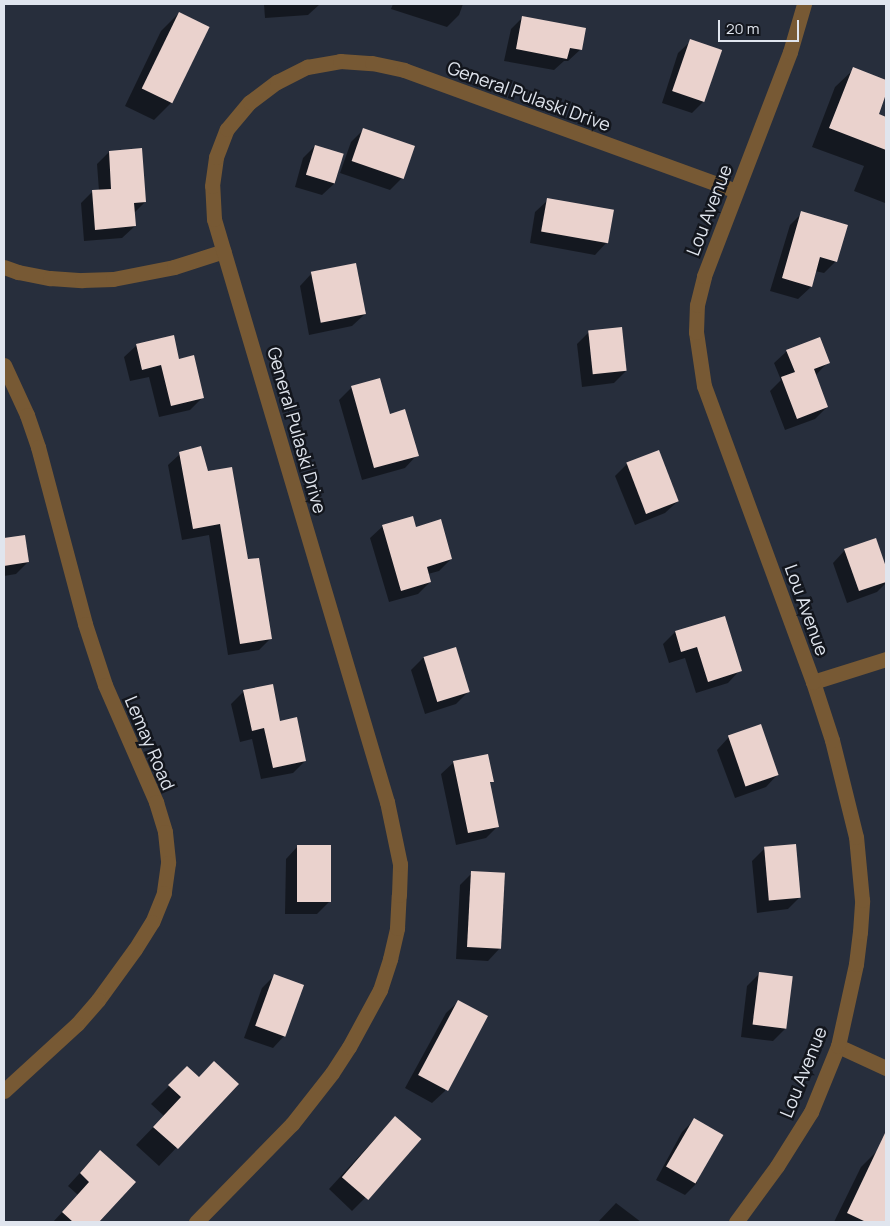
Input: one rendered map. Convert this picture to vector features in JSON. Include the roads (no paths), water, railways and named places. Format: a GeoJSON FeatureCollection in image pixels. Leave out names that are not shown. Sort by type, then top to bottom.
{"type":"FeatureCollection","features":[{"type":"Feature","properties":{"kind":"street","name":"Lou Avenue"},"geometry":{"type":"LineString","coordinates":[[736,1222],[778,1166],[811,1112],[838,1046],[856,964],[862,900],[860,869],[848,800],[813,682],[704,386],[699,360],[697,314],[704,276],[790,52],[804,4]]}},
{"type":"Feature","properties":{"kind":"street","name":"General Pulaski Drive"},"geometry":{"type":"LineString","coordinates":[[196,1222],[292,1124],[349,1047],[380,990],[388,966],[397,928],[400,864],[387,802],[214,219],[212,186],[216,157],[227,129],[250,102],[277,82],[307,68],[340,61],[372,63],[404,70],[736,191]]}},
{"type":"Feature","properties":{"kind":"street"},"geometry":{"type":"LineString","coordinates":[[4,266],[18,272],[50,278],[113,279],[166,269],[224,251]]}},
{"type":"Feature","properties":{"kind":"street","name":"Lemay Road"},"geometry":{"type":"LineString","coordinates":[[4,365],[27,415],[38,447],[85,624],[105,685],[156,802],[165,832],[168,863],[164,893],[152,922],[135,949],[98,1000],[77,1024],[4,1091]]}},
{"type":"Feature","properties":{"kind":"street"},"geometry":{"type":"LineString","coordinates":[[813,682],[886,659]]}},
{"type":"Feature","properties":{"kind":"street"},"geometry":{"type":"LineString","coordinates":[[838,1046],[886,1068]]}}]}
